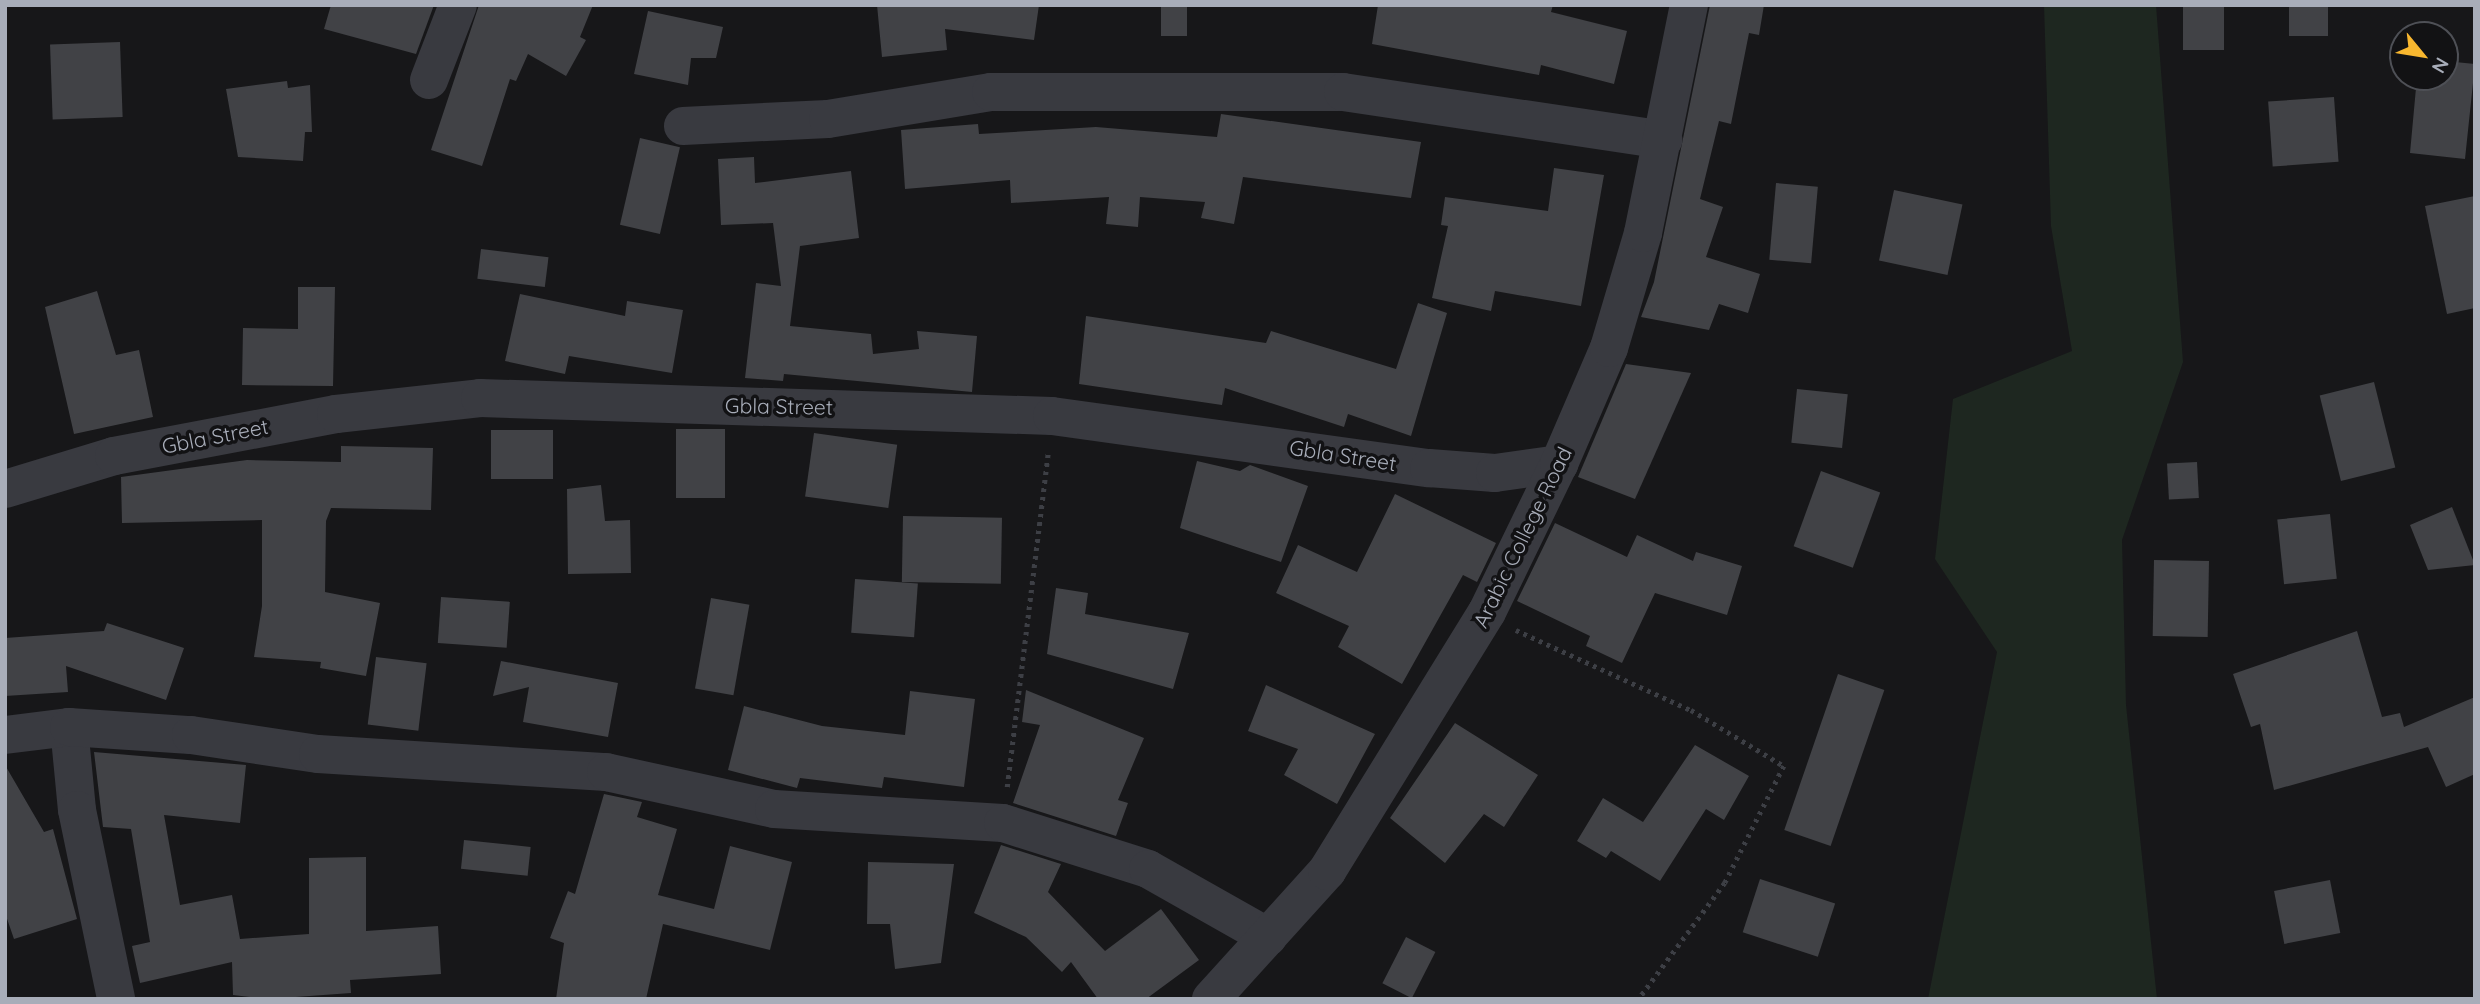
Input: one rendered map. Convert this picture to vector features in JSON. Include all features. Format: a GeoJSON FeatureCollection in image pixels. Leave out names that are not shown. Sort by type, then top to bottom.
{"type":"FeatureCollection","features":[{"type":"Feature","properties":{"kind":"street"},"geometry":{"type":"LineString","coordinates":[[429,80],[458,5]]}},
{"type":"Feature","properties":{"kind":"street","name":"Arabic College Road"},"geometry":{"type":"LineString","coordinates":[[1211,999],[1327,871],[1487,612],[1559,464],[1609,348],[1662,140],[1689,5]]}},
{"type":"Feature","properties":{"kind":"street"},"geometry":{"type":"LineString","coordinates":[[683,126],[828,119],[991,92],[1343,92],[1662,140]]}},
{"type":"Feature","properties":{"kind":"street","name":"Gbla Street"},"geometry":{"type":"LineString","coordinates":[[5,489],[114,456],[336,414],[480,398],[1052,416],[1429,468],[1495,473],[1559,464]]}},
{"type":"Feature","properties":{"kind":"street"},"geometry":{"type":"LineString","coordinates":[[69,727],[77,810],[116,999]]}},
{"type":"Feature","properties":{"kind":"street"},"geometry":{"type":"LineString","coordinates":[[5,735],[69,727],[318,754],[606,772],[774,809],[877,820],[1003,823],[1148,869],[1268,937]]}},
{"type":"Feature","properties":{"kind":"path"},"geometry":{"type":"LineString","coordinates":[[1003,823],[1052,416]]}},
{"type":"Feature","properties":{"kind":"path"},"geometry":{"type":"LineString","coordinates":[[1487,612],[1552,652],[1691,710],[1784,766],[1724,883],[1639,999]]}},
{"type":"Feature","properties":{"kind":"shaded area"},"geometry":{"type":"Polygon","coordinates":[[[2044,5],[2156,5],[2183,362],[2122,540],[2126,705],[2157,999],[1928,999],[1997,652],[1935,559],[1953,399],[2072,351],[2051,226],[2044,5]]]}},
{"type":"Feature","properties":{"kind":"building"},"geometry":{"type":"Polygon","coordinates":[[[331,5],[434,5],[416,54],[324,29],[331,5]]]}},
{"type":"Feature","properties":{"kind":"building"},"geometry":{"type":"Polygon","coordinates":[[[479,5],[593,5],[580,37],[586,40],[566,76],[528,54],[516,81],[510,79],[482,166],[431,150],[479,5]]]}},
{"type":"Feature","properties":{"kind":"building"},"geometry":{"type":"Polygon","coordinates":[[[877,5],[1039,5],[1034,40],[945,29],[947,50],[882,57],[877,5]]]}},
{"type":"Feature","properties":{"kind":"building"},"geometry":{"type":"Polygon","coordinates":[[[1161,5],[1187,5],[1187,36],[1161,36],[1161,5]]]}},
{"type":"Feature","properties":{"kind":"building"},"geometry":{"type":"Polygon","coordinates":[[[1378,5],[1553,5],[1551,12],[1627,31],[1614,84],[1541,65],[1539,75],[1372,44],[1378,5]]]}},
{"type":"Feature","properties":{"kind":"building"},"geometry":{"type":"Polygon","coordinates":[[[1710,5],[1764,5],[1759,35],[1749,33],[1731,124],[1719,121],[1700,199],[1723,207],[1706,257],[1760,274],[1748,313],[1719,304],[1709,330],[1641,317],[1654,282],[1710,5]]]}},
{"type":"Feature","properties":{"kind":"building"},"geometry":{"type":"Polygon","coordinates":[[[2183,5],[2224,5],[2224,50],[2183,50],[2183,5]]]}},
{"type":"Feature","properties":{"kind":"building"},"geometry":{"type":"Polygon","coordinates":[[[2289,5],[2328,5],[2328,36],[2289,36],[2289,5]]]}},
{"type":"Feature","properties":{"kind":"building"},"geometry":{"type":"Polygon","coordinates":[[[648,11],[723,27],[716,58],[691,58],[688,85],[634,74],[648,11]]]}},
{"type":"Feature","properties":{"kind":"building"},"geometry":{"type":"Polygon","coordinates":[[[120,42],[123,117],[53,119],[50,44],[120,42]]]}},
{"type":"Feature","properties":{"kind":"building"},"geometry":{"type":"Polygon","coordinates":[[[2459,62],[2475,64],[2465,159],[2410,153],[2416,91],[2459,91],[2459,62]]]}},
{"type":"Feature","properties":{"kind":"building"},"geometry":{"type":"Polygon","coordinates":[[[287,81],[288,88],[310,85],[312,132],[305,132],[303,161],[238,157],[226,89],[287,81]]]}},
{"type":"Feature","properties":{"kind":"building"},"geometry":{"type":"Polygon","coordinates":[[[2334,97],[2339,162],[2273,166],[2268,102],[2334,97]]]}},
{"type":"Feature","properties":{"kind":"building"},"geometry":{"type":"Polygon","coordinates":[[[1221,114],[1421,142],[1411,198],[1243,177],[1234,224],[1201,218],[1205,202],[1140,197],[1138,227],[1106,224],[1109,197],[1011,203],[1010,180],[905,189],[901,130],[978,124],[979,134],[1096,127],[1217,137],[1221,114]]]}},
{"type":"Feature","properties":{"kind":"building"},"geometry":{"type":"Polygon","coordinates":[[[640,138],[680,147],[660,234],[620,225],[640,138]]]}},
{"type":"Feature","properties":{"kind":"building"},"geometry":{"type":"Polygon","coordinates":[[[754,157],[755,183],[851,171],[859,238],[800,246],[790,326],[871,334],[873,354],[919,349],[917,331],[977,336],[972,392],[784,374],[783,381],[745,378],[756,283],[781,286],[773,223],[721,225],[718,159],[754,157]]]}},
{"type":"Feature","properties":{"kind":"building"},"geometry":{"type":"Polygon","coordinates":[[[1554,168],[1604,175],[1581,306],[1495,291],[1491,311],[1432,298],[1448,226],[1441,225],[1445,197],[1548,211],[1554,168]]]}},
{"type":"Feature","properties":{"kind":"building"},"geometry":{"type":"Polygon","coordinates":[[[1776,183],[1818,187],[1811,263],[1769,260],[1776,183]]]}},
{"type":"Feature","properties":{"kind":"building"},"geometry":{"type":"Polygon","coordinates":[[[1894,190],[1962,205],[1948,275],[1879,260],[1894,190]]]}},
{"type":"Feature","properties":{"kind":"building"},"geometry":{"type":"Polygon","coordinates":[[[2475,196],[2475,308],[2447,314],[2425,206],[2475,196]]]}},
{"type":"Feature","properties":{"kind":"building"},"geometry":{"type":"Polygon","coordinates":[[[481,249],[548,257],[545,287],[477,279],[481,249]]]}},
{"type":"Feature","properties":{"kind":"building"},"geometry":{"type":"Polygon","coordinates":[[[298,287],[335,287],[333,386],[242,385],[243,328],[298,329],[298,287]]]}},
{"type":"Feature","properties":{"kind":"building"},"geometry":{"type":"Polygon","coordinates":[[[97,291],[116,355],[139,350],[153,417],[74,434],[45,307],[97,291]]]}},
{"type":"Feature","properties":{"kind":"building"},"geometry":{"type":"Polygon","coordinates":[[[520,294],[625,316],[627,301],[683,310],[672,373],[569,356],[565,374],[505,361],[520,294]]]}},
{"type":"Feature","properties":{"kind":"building"},"geometry":{"type":"Polygon","coordinates":[[[1418,303],[1447,313],[1411,436],[1348,414],[1344,427],[1225,388],[1222,405],[1079,384],[1086,316],[1266,343],[1271,331],[1396,369],[1418,303]]]}},
{"type":"Feature","properties":{"kind":"building"},"geometry":{"type":"Polygon","coordinates":[[[1626,364],[1691,373],[1635,499],[1578,477],[1626,364]]]}},
{"type":"Feature","properties":{"kind":"building"},"geometry":{"type":"Polygon","coordinates":[[[2374,382],[2395,467],[2341,481],[2320,396],[2374,382]]]}},
{"type":"Feature","properties":{"kind":"building"},"geometry":{"type":"Polygon","coordinates":[[[1797,389],[1848,394],[1842,448],[1791,443],[1797,389]]]}},
{"type":"Feature","properties":{"kind":"building"},"geometry":{"type":"Polygon","coordinates":[[[676,429],[725,429],[725,498],[676,498],[676,429]]]}},
{"type":"Feature","properties":{"kind":"building"},"geometry":{"type":"Polygon","coordinates":[[[491,430],[553,430],[553,479],[491,479],[491,430]]]}},
{"type":"Feature","properties":{"kind":"building"},"geometry":{"type":"Polygon","coordinates":[[[814,433],[897,445],[888,508],[805,496],[814,433]]]}},
{"type":"Feature","properties":{"kind":"building"},"geometry":{"type":"Polygon","coordinates":[[[341,446],[433,448],[431,510],[331,508],[326,521],[325,592],[380,603],[366,676],[320,668],[321,662],[254,657],[262,606],[262,520],[122,523],[121,477],[247,460],[341,462],[341,446]]]}},
{"type":"Feature","properties":{"kind":"building"},"geometry":{"type":"Polygon","coordinates":[[[1197,461],[1240,471],[1250,465],[1308,486],[1281,562],[1180,528],[1197,461]]]}},
{"type":"Feature","properties":{"kind":"building"},"geometry":{"type":"Polygon","coordinates":[[[2197,462],[2199,498],[2169,500],[2167,464],[2197,462]]]}},
{"type":"Feature","properties":{"kind":"building"},"geometry":{"type":"Polygon","coordinates":[[[1821,471],[1880,493],[1853,568],[1794,546],[1821,471]]]}},
{"type":"Feature","properties":{"kind":"building"},"geometry":{"type":"Polygon","coordinates":[[[601,485],[605,521],[630,520],[631,573],[568,574],[567,489],[601,485]]]}},
{"type":"Feature","properties":{"kind":"building"},"geometry":{"type":"Polygon","coordinates":[[[1395,494],[1496,543],[1477,582],[1463,575],[1402,684],[1338,647],[1349,626],[1276,593],[1298,545],[1357,572],[1395,494]]]}},
{"type":"Feature","properties":{"kind":"building"},"geometry":{"type":"Polygon","coordinates":[[[2452,507],[2475,565],[2428,570],[2410,525],[2452,507]]]}},
{"type":"Feature","properties":{"kind":"building"},"geometry":{"type":"Polygon","coordinates":[[[2330,514],[2337,579],[2284,584],[2277,520],[2330,514]]]}},
{"type":"Feature","properties":{"kind":"building"},"geometry":{"type":"Polygon","coordinates":[[[903,516],[1002,518],[1001,584],[902,582],[903,516]]]}},
{"type":"Feature","properties":{"kind":"building"},"geometry":{"type":"Polygon","coordinates":[[[1555,523],[1627,557],[1637,535],[1693,561],[1696,552],[1742,566],[1727,615],[1655,593],[1622,663],[1586,646],[1590,636],[1517,601],[1555,523]]]}},
{"type":"Feature","properties":{"kind":"building"},"geometry":{"type":"Polygon","coordinates":[[[2154,560],[2209,561],[2208,637],[2153,636],[2154,560]]]}},
{"type":"Feature","properties":{"kind":"building"},"geometry":{"type":"Polygon","coordinates":[[[855,579],[918,583],[914,637],[851,633],[855,579]]]}},
{"type":"Feature","properties":{"kind":"building"},"geometry":{"type":"Polygon","coordinates":[[[1056,588],[1088,593],[1085,614],[1189,633],[1173,689],[1047,654],[1056,588]]]}},
{"type":"Feature","properties":{"kind":"building"},"geometry":{"type":"Polygon","coordinates":[[[441,597],[510,602],[507,648],[438,643],[441,597]]]}},
{"type":"Feature","properties":{"kind":"building"},"geometry":{"type":"Polygon","coordinates":[[[711,598],[749,605],[733,695],[695,689],[711,598]]]}},
{"type":"Feature","properties":{"kind":"building"},"geometry":{"type":"Polygon","coordinates":[[[107,623],[184,648],[166,700],[66,666],[68,692],[5,696],[5,638],[104,631],[107,623]]]}},
{"type":"Feature","properties":{"kind":"building"},"geometry":{"type":"Polygon","coordinates":[[[2357,631],[2382,717],[2400,713],[2404,727],[2475,697],[2475,774],[2446,787],[2428,747],[2274,790],[2260,724],[2251,727],[2233,674],[2357,631]]]}},
{"type":"Feature","properties":{"kind":"building"},"geometry":{"type":"Polygon","coordinates":[[[376,657],[427,663],[418,731],[368,724],[376,657]]]}},
{"type":"Feature","properties":{"kind":"building"},"geometry":{"type":"Polygon","coordinates":[[[501,661],[618,683],[608,737],[523,722],[529,687],[493,696],[501,661]]]}},
{"type":"Feature","properties":{"kind":"building"},"geometry":{"type":"Polygon","coordinates":[[[1838,674],[1884,690],[1831,846],[1784,830],[1838,674]]]}},
{"type":"Feature","properties":{"kind":"building"},"geometry":{"type":"Polygon","coordinates":[[[1266,685],[1375,734],[1337,804],[1284,775],[1298,749],[1248,731],[1266,685]]]}},
{"type":"Feature","properties":{"kind":"building"},"geometry":{"type":"Polygon","coordinates":[[[1026,690],[1144,738],[1118,800],[1128,803],[1116,836],[1013,803],[1040,725],[1022,722],[1026,690]]]}},
{"type":"Feature","properties":{"kind":"building"},"geometry":{"type":"Polygon","coordinates":[[[910,691],[975,699],[964,787],[884,777],[882,788],[800,778],[797,788],[728,770],[744,706],[822,726],[905,735],[910,691]]]}},
{"type":"Feature","properties":{"kind":"building"},"geometry":{"type":"Polygon","coordinates":[[[1455,723],[1538,775],[1504,827],[1484,814],[1445,863],[1390,818],[1455,723]]]}},
{"type":"Feature","properties":{"kind":"building"},"geometry":{"type":"Polygon","coordinates":[[[1695,745],[1749,776],[1724,820],[1706,809],[1660,881],[1611,851],[1606,858],[1577,841],[1603,798],[1643,822],[1695,745]]]}},
{"type":"Feature","properties":{"kind":"building"},"geometry":{"type":"Polygon","coordinates":[[[94,752],[246,765],[240,823],[164,815],[180,905],[232,895],[240,939],[309,934],[309,858],[366,857],[366,931],[438,926],[441,974],[350,980],[351,993],[268,999],[233,995],[232,962],[140,983],[132,946],[150,942],[131,829],[103,827],[94,752]]]}},
{"type":"Feature","properties":{"kind":"building"},"geometry":{"type":"Polygon","coordinates":[[[5,765],[44,832],[53,829],[77,919],[14,939],[5,913],[5,765]]]}},
{"type":"Feature","properties":{"kind":"building"},"geometry":{"type":"Polygon","coordinates":[[[604,794],[642,802],[637,817],[677,829],[658,895],[714,909],[730,846],[792,862],[770,950],[663,924],[646,999],[556,999],[564,943],[550,938],[568,891],[575,894],[604,794]]]}},
{"type":"Feature","properties":{"kind":"building"},"geometry":{"type":"Polygon","coordinates":[[[464,840],[531,847],[528,876],[461,869],[464,840]]]}},
{"type":"Feature","properties":{"kind":"building"},"geometry":{"type":"Polygon","coordinates":[[[1001,845],[1061,864],[1048,892],[1105,951],[1161,909],[1199,960],[1146,999],[1098,999],[1071,962],[1062,972],[1026,937],[974,913],[1001,845]]]}},
{"type":"Feature","properties":{"kind":"building"},"geometry":{"type":"Polygon","coordinates":[[[868,862],[954,864],[941,963],[895,969],[890,924],[867,924],[868,862]]]}},
{"type":"Feature","properties":{"kind":"building"},"geometry":{"type":"Polygon","coordinates":[[[1760,879],[1835,903],[1818,957],[1743,932],[1760,879]]]}},
{"type":"Feature","properties":{"kind":"building"},"geometry":{"type":"Polygon","coordinates":[[[2330,880],[2340,933],[2284,944],[2274,891],[2330,880]]]}},
{"type":"Feature","properties":{"kind":"building"},"geometry":{"type":"Polygon","coordinates":[[[1406,937],[1435,952],[1412,998],[1382,983],[1406,937]]]}}]}
